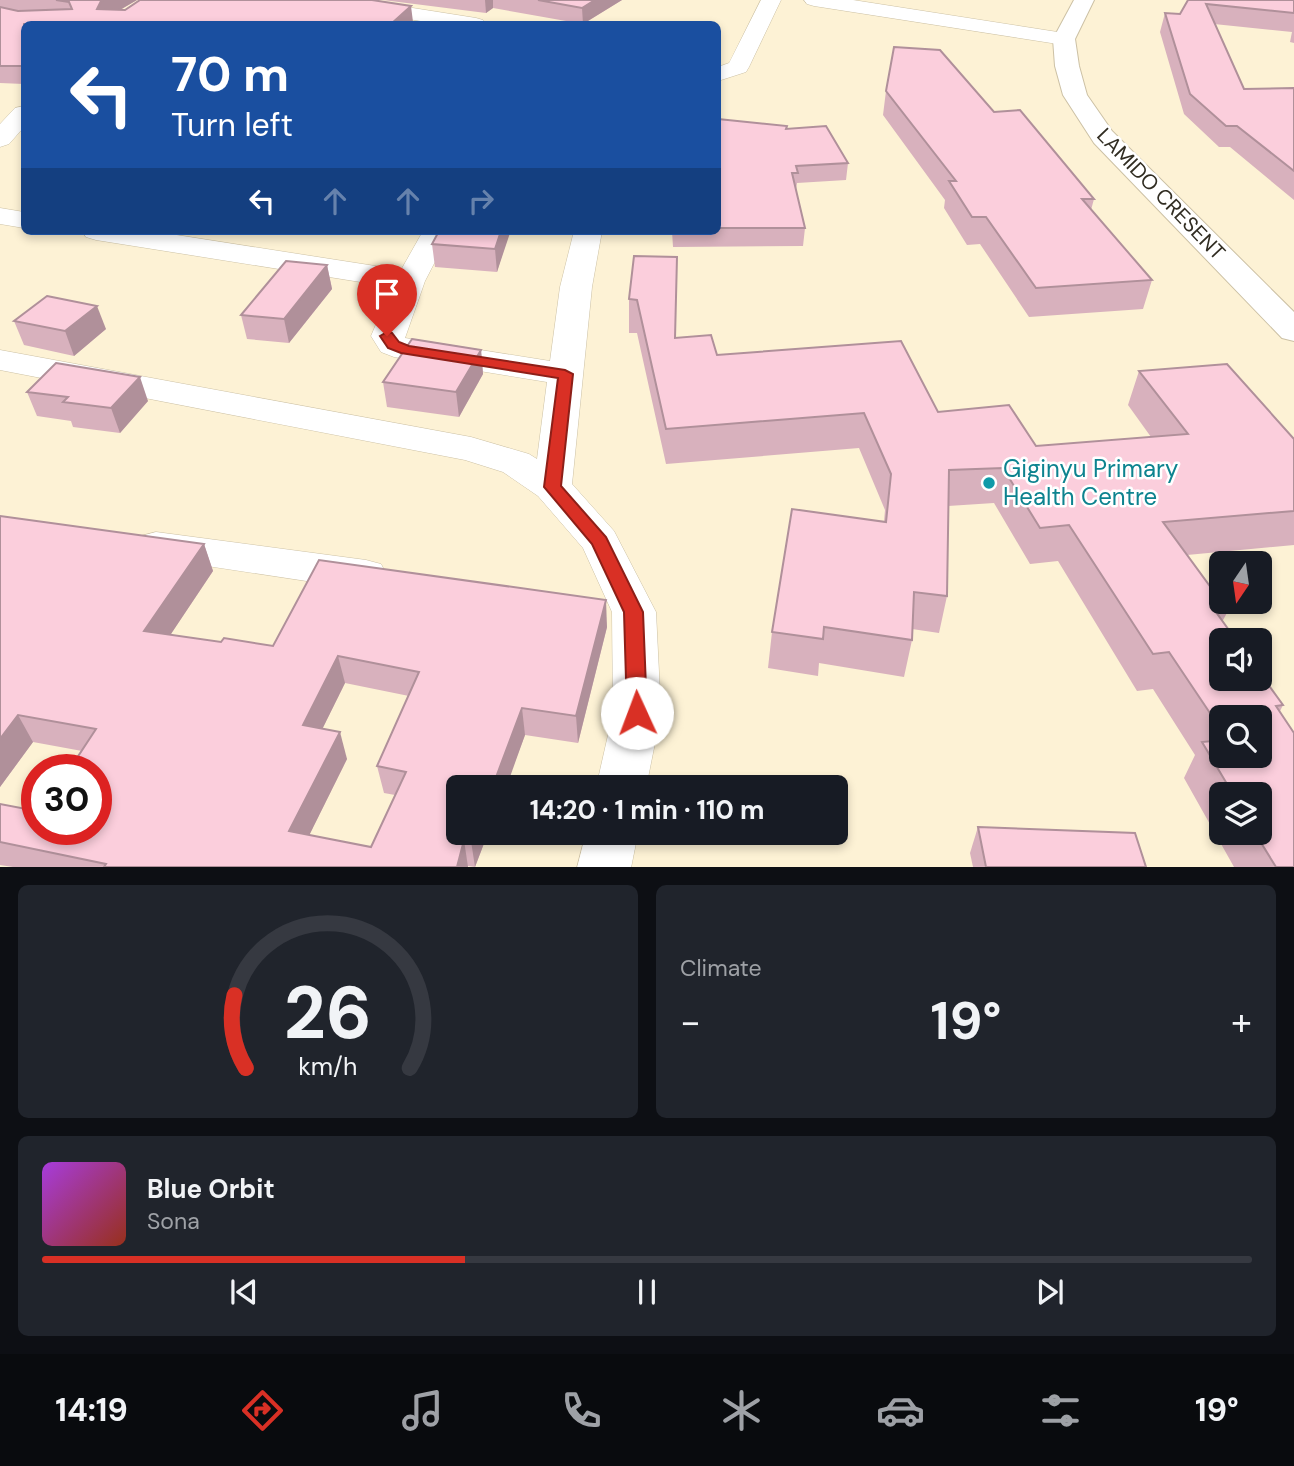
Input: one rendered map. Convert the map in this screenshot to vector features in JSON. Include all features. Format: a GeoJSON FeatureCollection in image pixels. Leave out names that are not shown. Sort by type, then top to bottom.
{"type":"FeatureCollection","features":[{"type":"Feature","properties":{"kind":"street"},"geometry":{"type":"LineString","coordinates":[[324,0],[457,21]]}},
{"type":"Feature","properties":{"kind":"street"},"geometry":{"type":"LineString","coordinates":[[721,73],[737,67],[771,0]]}},
{"type":"Feature","properties":{"kind":"street"},"geometry":{"type":"LineString","coordinates":[[814,0],[1064,39],[1084,0]]}},
{"type":"Feature","properties":{"kind":"street","name":"LAMIDO CRESENT"},"geometry":{"type":"LineString","coordinates":[[1064,39],[1074,95],[1103,137],[1294,331]]}},
{"type":"Feature","properties":{"kind":"street"},"geometry":{"type":"LineString","coordinates":[[0,216],[21,220]]}},
{"type":"Feature","properties":{"kind":"street"},"geometry":{"type":"LineString","coordinates":[[121,235],[410,281]]}},
{"type":"Feature","properties":{"kind":"street"},"geometry":{"type":"LineString","coordinates":[[435,235],[410,281],[387,336],[393,345],[406,350],[565,374]]}},
{"type":"Feature","properties":{"kind":"street"},"geometry":{"type":"LineString","coordinates":[[552,487],[576,287],[587,235]]}},
{"type":"Feature","properties":{"kind":"street"},"geometry":{"type":"LineString","coordinates":[[0,360],[471,449],[516,463],[552,487],[600,541],[634,612],[637,713],[624,775]]}},
{"type":"Feature","properties":{"kind":"street"},"geometry":{"type":"LineString","coordinates":[[124,541],[400,579]]}},
{"type":"Feature","properties":{"kind":"street"},"geometry":{"type":"LineString","coordinates":[[592,606],[634,612]]}},
{"type":"Feature","properties":{"kind":"street"},"geometry":{"type":"LineString","coordinates":[[604,867],[609,845]]}},
{"type":"Feature","properties":{"kind":"building"},"geometry":{"type":"Polygon","coordinates":[[[56,0],[103,0],[97,9],[125,10],[140,0],[372,0],[411,6],[394,21],[21,21],[21,66],[0,66],[0,7],[18,11],[72,9],[69,2],[56,0]]]}},
{"type":"Feature","properties":{"kind":"building"},"geometry":{"type":"Polygon","coordinates":[[[538,0],[595,0],[582,8],[538,0]]]}},
{"type":"Feature","properties":{"kind":"building"},"geometry":{"type":"Polygon","coordinates":[[[1188,0],[1294,0],[1294,13],[1206,4],[1244,89],[1294,88],[1294,171],[1237,126],[1226,126],[1190,94],[1165,13],[1180,14],[1188,0]]]}},
{"type":"Feature","properties":{"kind":"building"},"geometry":{"type":"Polygon","coordinates":[[[894,47],[940,50],[994,112],[1020,110],[1094,199],[1082,199],[1152,280],[1036,288],[986,217],[972,217],[949,181],[956,181],[886,91],[894,47]]]}},
{"type":"Feature","properties":{"kind":"building"},"geometry":{"type":"Polygon","coordinates":[[[721,119],[787,126],[786,129],[826,126],[848,163],[796,166],[798,173],[792,173],[805,228],[721,228],[721,119]]]}},
{"type":"Feature","properties":{"kind":"building"},"geometry":{"type":"Polygon","coordinates":[[[437,235],[500,235],[495,249],[432,244],[437,235]]]}},
{"type":"Feature","properties":{"kind":"building"},"geometry":{"type":"Polygon","coordinates":[[[634,256],[677,257],[675,338],[711,335],[717,355],[901,341],[938,412],[1009,405],[1036,446],[1188,434],[1139,371],[1227,364],[1294,439],[1294,511],[1163,522],[1209,585],[1209,614],[1217,614],[1227,628],[1209,628],[1209,691],[1272,690],[1283,705],[1276,706],[1294,733],[1294,867],[1276,867],[1262,845],[1272,845],[1272,782],[1226,782],[1218,768],[1272,768],[1272,705],[1209,705],[1209,712],[1169,652],[1153,654],[1069,525],[1040,528],[1003,468],[949,470],[947,596],[914,592],[912,640],[824,627],[823,639],[772,632],[792,509],[886,522],[891,474],[864,413],[666,429],[637,300],[629,299],[634,256]]]}},
{"type":"Feature","properties":{"kind":"building"},"geometry":{"type":"Polygon","coordinates":[[[286,261],[327,265],[284,319],[241,315],[286,261]]]}},
{"type":"Feature","properties":{"kind":"building"},"geometry":{"type":"Polygon","coordinates":[[[47,296],[97,306],[65,331],[14,321],[47,296]]]}},
{"type":"Feature","properties":{"kind":"building"},"geometry":{"type":"Polygon","coordinates":[[[412,339],[481,350],[456,392],[383,382],[412,339]]]}},
{"type":"Feature","properties":{"kind":"building"},"geometry":{"type":"Polygon","coordinates":[[[56,363],[140,377],[111,408],[63,402],[68,397],[27,392],[56,363]]]}},
{"type":"Feature","properties":{"kind":"building"},"geometry":{"type":"Polygon","coordinates":[[[0,516],[204,544],[144,631],[221,642],[224,638],[273,646],[319,560],[606,600],[576,716],[522,708],[497,775],[446,775],[446,845],[463,845],[457,867],[104,867],[106,864],[0,842],[0,804],[21,808],[21,845],[112,845],[112,754],[80,754],[96,729],[18,715],[0,739],[0,516]],[[338,656],[303,725],[340,732],[289,831],[371,847],[406,772],[377,766],[419,672],[338,656]]]}},
{"type":"Feature","properties":{"kind":"building"},"geometry":{"type":"Polygon","coordinates":[[[1209,741],[1209,754],[1202,742],[1209,741]]]}},
{"type":"Feature","properties":{"kind":"building"},"geometry":{"type":"Polygon","coordinates":[[[978,827],[1135,833],[1146,867],[986,867],[978,827]]]}},
{"type":"Feature","properties":{"kind":"place","name":"Giginyu Primary Health Centre"},"geometry":{"type":"Point","coordinates":[989,483]}},
{"type":"Feature","properties":{"kind":"route"},"geometry":{"type":"LineString","coordinates":[[387,336],[393,345],[406,350],[565,374],[552,487],[600,541],[634,612],[637,713]]}}]}
